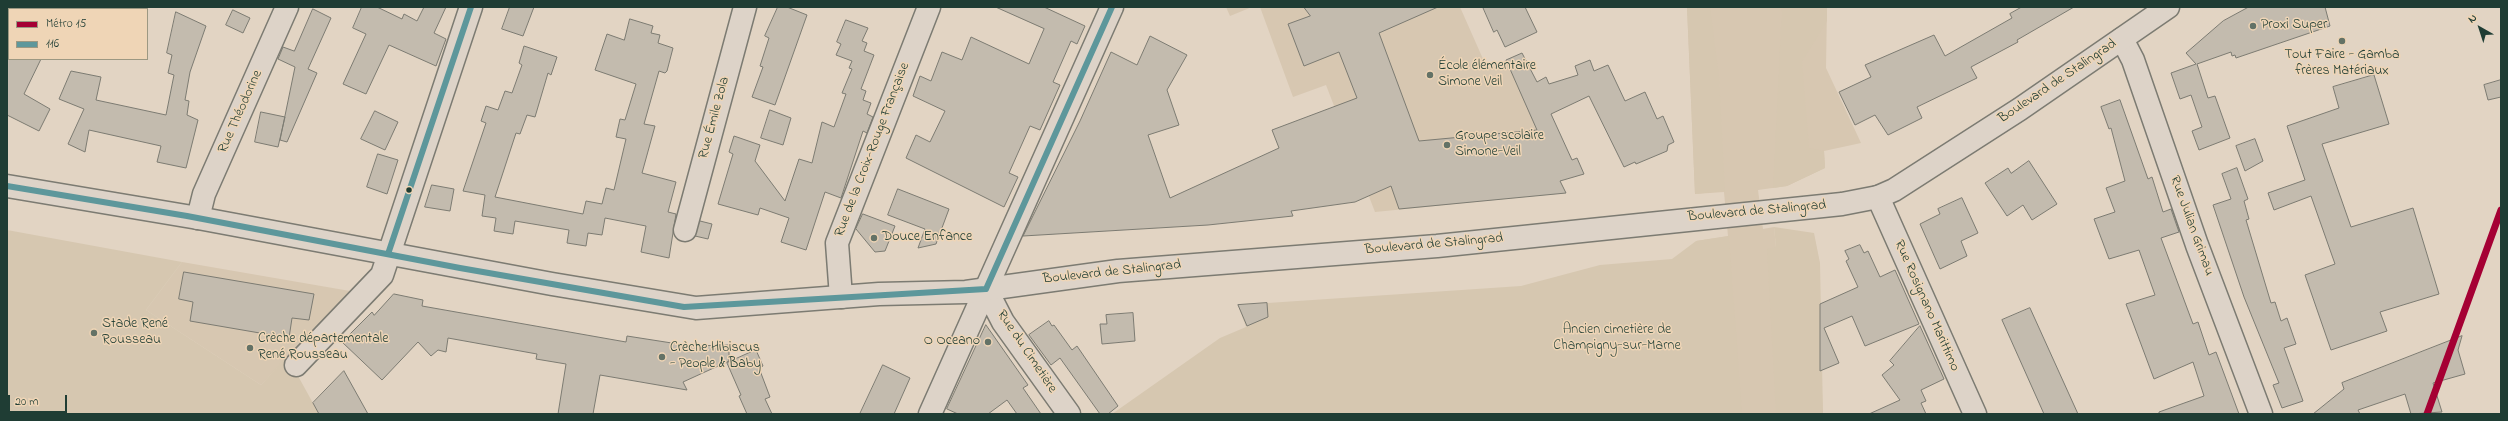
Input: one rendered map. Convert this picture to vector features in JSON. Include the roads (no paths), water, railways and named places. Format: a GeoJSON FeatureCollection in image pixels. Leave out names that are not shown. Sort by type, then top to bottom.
{"type":"FeatureCollection","features":[{"type":"Feature","properties":{"kind":"street","name":"Rue Théodorine"},"geometry":{"type":"LineString","coordinates":[[198,218],[204,194],[287,7]]}},
{"type":"Feature","properties":{"kind":"street"},"geometry":{"type":"LineString","coordinates":[[296,365],[377,282],[382,275],[471,7]]}},
{"type":"Feature","properties":{"kind":"street","name":"Rue Émile Zola"},"geometry":{"type":"LineString","coordinates":[[685,230],[745,7]]}},
{"type":"Feature","properties":{"kind":"street","name":"Rue de la Croix-Rouge Française"},"geometry":{"type":"LineString","coordinates":[[841,297],[837,244],[929,7]]}},
{"type":"Feature","properties":{"kind":"street"},"geometry":{"type":"LineString","coordinates":[[930,414],[1112,7]]}},
{"type":"Feature","properties":{"kind":"street","name":"Boulevard de Stalingrad"},"geometry":{"type":"LineString","coordinates":[[7,186],[198,218],[684,307],[986,289],[1050,278],[1118,271],[1437,246],[1842,204],[1878,197],[1894,190],[2020,109],[2168,7]]}},
{"type":"Feature","properties":{"kind":"street","name":"Rue Julian Grimau"},"geometry":{"type":"LineString","coordinates":[[2122,39],[2133,60],[2197,245],[2261,414]]}},
{"type":"Feature","properties":{"kind":"street","name":"Rue Rosignano Marittimo"},"geometry":{"type":"LineString","coordinates":[[1878,197],[1975,414]]}},
{"type":"Feature","properties":{"kind":"street","name":"Rue du Cimetière"},"geometry":{"type":"LineString","coordinates":[[986,289],[1004,322],[1069,414]]}},
{"type":"Feature","properties":{"kind":"metro line","name":"15"},"geometry":{"type":"LineString","coordinates":[[2427,414],[2501,210]]}},
{"type":"Feature","properties":{"kind":"place","name":"Proxi Super"},"geometry":{"type":"Point","coordinates":[2253,26]}},
{"type":"Feature","properties":{"kind":"place","name":"Tout Faire - Gamba frères Matériaux"},"geometry":{"type":"Point","coordinates":[2342,41]}},
{"type":"Feature","properties":{"kind":"place","name":"École élémentaire Simone Veil"},"geometry":{"type":"Point","coordinates":[1430,75]}},
{"type":"Feature","properties":{"kind":"place","name":"Groupe scolaire Simone-Veil"},"geometry":{"type":"Point","coordinates":[1447,145]}},
{"type":"Feature","properties":{"kind":"place","name":"Douce Enfance"},"geometry":{"type":"Point","coordinates":[874,238]}},
{"type":"Feature","properties":{"kind":"place","name":"Stade René Rousseau"},"geometry":{"type":"Point","coordinates":[94,333]}},
{"type":"Feature","properties":{"kind":"place","name":"O Oceano"},"geometry":{"type":"Point","coordinates":[988,342]}},
{"type":"Feature","properties":{"kind":"place","name":"Crèche départementale René Rousseau"},"geometry":{"type":"Point","coordinates":[250,348]}},
{"type":"Feature","properties":{"kind":"place","name":"Crèche Hibiscus - People & Baby"},"geometry":{"type":"Point","coordinates":[662,357]}},
{"type":"Feature","properties":{"kind":"park label","name":"Ancien cimetière de Champigny-sur-Marne"},"geometry":{"type":"Point","coordinates":[1617,340]}}]}
